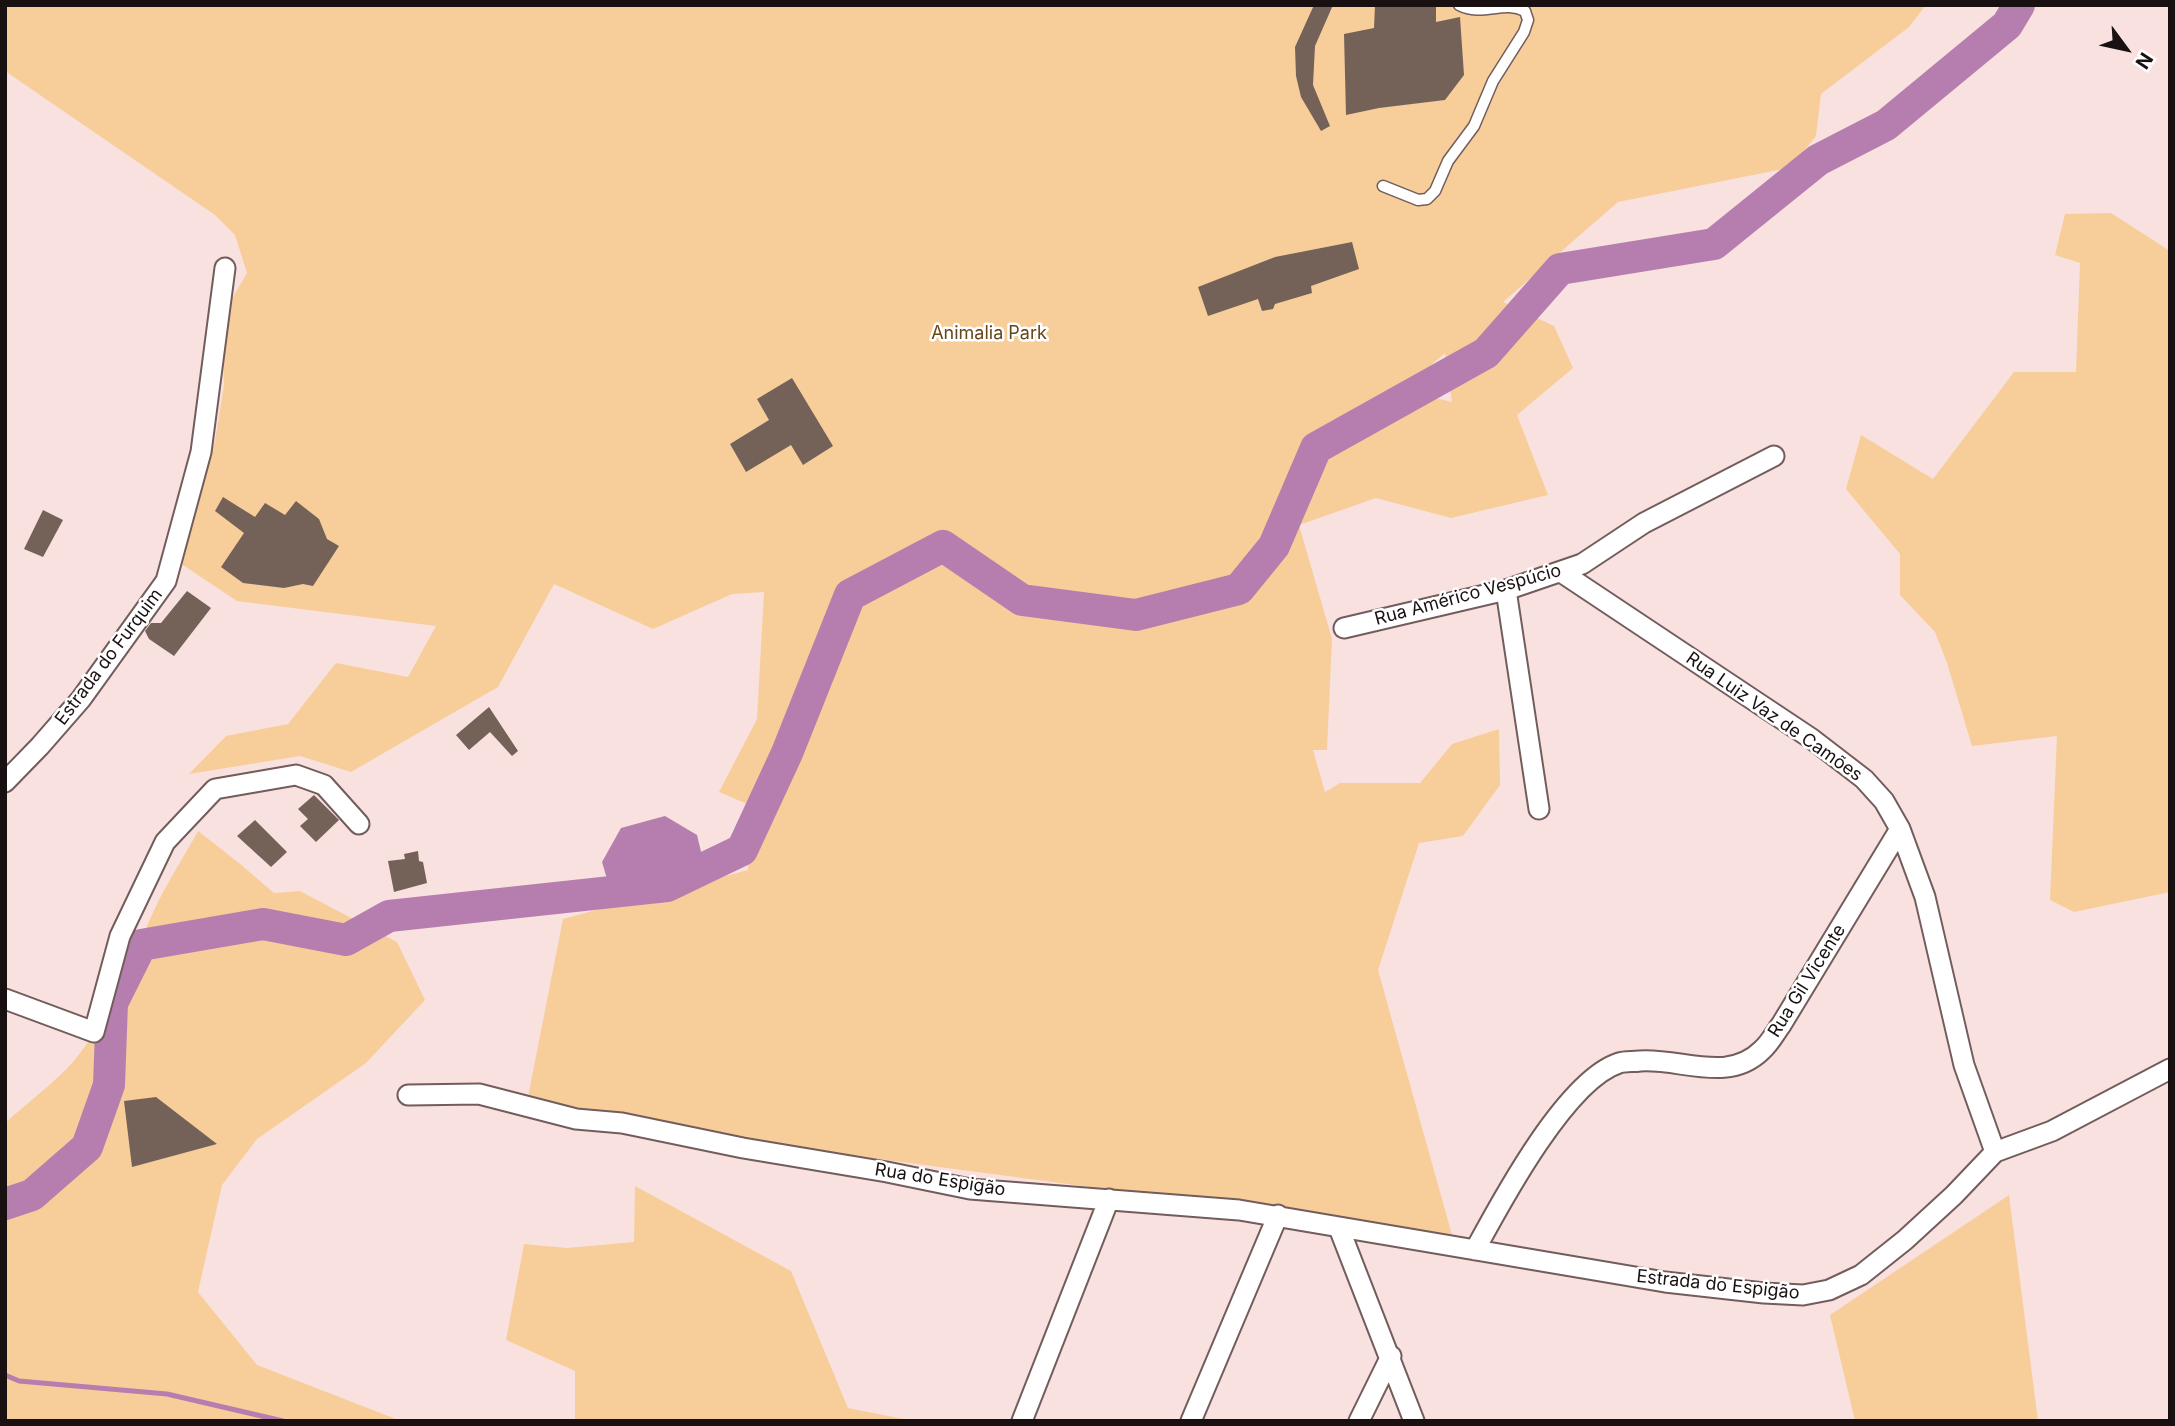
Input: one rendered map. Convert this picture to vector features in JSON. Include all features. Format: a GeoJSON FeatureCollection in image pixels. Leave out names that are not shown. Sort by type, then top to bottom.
{"type":"FeatureCollection","features":[{"type":"Feature","properties":{"kind":"street","name":"Estrada do Furquim"},"geometry":{"type":"LineString","coordinates":[[5,782],[81,699],[166,582],[201,452],[225,268]]}},
{"type":"Feature","properties":{"kind":"street","name":"Rua Américo Vespúcio"},"geometry":{"type":"LineString","coordinates":[[1344,628],[1506,590],[1561,572],[1593,559],[1644,523],[1774,456]]}},
{"type":"Feature","properties":{"kind":"street","name":"Rua Luiz Vaz de Camões"},"geometry":{"type":"LineString","coordinates":[[1561,572],[1812,739],[1845,764],[1884,801],[1900,829],[1925,897],[1964,1065],[1995,1152]]}},
{"type":"Feature","properties":{"kind":"street"},"geometry":{"type":"LineString","coordinates":[[1506,590],[1539,809]]}},
{"type":"Feature","properties":{"kind":"street"},"geometry":{"type":"LineString","coordinates":[[5,999],[94,1032],[120,936],[165,842],[215,789],[296,775],[324,785],[359,824]]}},
{"type":"Feature","properties":{"kind":"street","name":"Rua Gil Vicente"},"geometry":{"type":"LineString","coordinates":[[1475,1250],[1514,1181],[1550,1126],[1590,1079],[1619,1063],[1653,1060],[1695,1067],[1732,1067],[1753,1059],[1764,1049],[1900,829]]}},
{"type":"Feature","properties":{"kind":"street"},"geometry":{"type":"LineString","coordinates":[[1995,1152],[2052,1131],[2170,1069]]}},
{"type":"Feature","properties":{"kind":"street","name":"Rua do Espigão"},"geometry":{"type":"LineString","coordinates":[[408,1095],[479,1094],[576,1119],[622,1124],[970,1189],[1278,1215],[1339,1228],[1475,1250]]}},
{"type":"Feature","properties":{"kind":"street","name":"Estrada do Espigão"},"geometry":{"type":"LineString","coordinates":[[1475,1250],[1665,1282],[1803,1295],[1829,1290],[1861,1275],[1905,1240],[1995,1152]]}},
{"type":"Feature","properties":{"kind":"street"},"geometry":{"type":"LineString","coordinates":[[1023,1421],[1109,1199]]}},
{"type":"Feature","properties":{"kind":"street"},"geometry":{"type":"LineString","coordinates":[[1191,1421],[1278,1215]]}},
{"type":"Feature","properties":{"kind":"street"},"geometry":{"type":"LineString","coordinates":[[1339,1228],[1391,1356],[1414,1421]]}},
{"type":"Feature","properties":{"kind":"street"},"geometry":{"type":"LineString","coordinates":[[1359,1421],[1391,1356]]}},
{"type":"Feature","properties":{"kind":"lane"},"geometry":{"type":"LineString","coordinates":[[1383,186],[1418,200],[1427,199],[1435,191],[1454,150],[1466,140],[1474,126],[1493,82],[1524,32],[1528,20],[1525,11],[1515,5],[1473,10],[1459,5]]}},
{"type":"Feature","properties":{"kind":"green space","name":"Animalia Park"},"geometry":{"type":"Polygon","coordinates":[[[5,5],[1926,5],[1909,27],[1821,94],[1816,136],[1800,156],[1783,169],[1618,202],[1503,302],[1554,326],[1573,368],[1517,415],[1548,495],[1451,518],[1376,498],[1299,525],[1332,639],[1327,750],[1313,750],[1325,792],[1340,783],[1420,783],[1452,744],[1499,729],[1500,785],[1463,836],[1419,843],[1378,970],[1452,1235],[525,1112],[563,919],[600,909],[611,895],[648,897],[748,870],[752,806],[719,792],[757,719],[764,592],[732,594],[653,629],[554,584],[498,687],[351,772],[300,756],[189,774],[226,736],[288,724],[336,663],[408,677],[436,626],[237,601],[174,559],[215,441],[224,385],[222,316],[247,273],[235,235],[215,215],[5,71],[5,5]],[[1445,353],[1403,389],[1403,390],[1452,402],[1445,353]]]}},
{"type":"Feature","properties":{"kind":"green space"},"geometry":{"type":"Polygon","coordinates":[[[2111,213],[2170,251],[2170,892],[2074,912],[2050,900],[2057,736],[1972,746],[1935,632],[1900,595],[1900,554],[1846,489],[1861,435],[1933,479],[2014,372],[2076,372],[2080,263],[2055,255],[2065,214],[2111,213]]]}},
{"type":"Feature","properties":{"kind":"green space"},"geometry":{"type":"Polygon","coordinates":[[[198,831],[274,893],[300,891],[397,942],[425,1000],[366,1063],[257,1139],[222,1185],[198,1292],[257,1365],[401,1421],[5,1421],[5,1123],[73,1062],[100,1025],[158,902],[198,831]]]}},
{"type":"Feature","properties":{"kind":"green space"},"geometry":{"type":"Polygon","coordinates":[[[635,1186],[791,1271],[848,1408],[913,1421],[575,1421],[575,1371],[506,1340],[524,1244],[567,1248],[634,1242],[635,1186]]]}},
{"type":"Feature","properties":{"kind":"green space"},"geometry":{"type":"Polygon","coordinates":[[[2009,1195],[2038,1421],[1855,1421],[1830,1315],[2009,1195]]]}},
{"type":"Feature","properties":{"kind":"shaded area"},"geometry":{"type":"Polygon","coordinates":[[[665,816],[697,835],[705,868],[667,886],[611,892],[602,862],[621,828],[665,816]]]}},
{"type":"Feature","properties":{"kind":"building"},"geometry":{"type":"Polygon","coordinates":[[[1314,5],[1333,5],[1315,46],[1313,85],[1330,126],[1321,131],[1301,97],[1296,76],[1295,47],[1314,5]]]}},
{"type":"Feature","properties":{"kind":"building"},"geometry":{"type":"Polygon","coordinates":[[[1375,5],[1436,5],[1436,22],[1460,17],[1464,75],[1445,100],[1346,115],[1344,34],[1374,28],[1375,5]]]}},
{"type":"Feature","properties":{"kind":"building"},"geometry":{"type":"Polygon","coordinates":[[[1352,242],[1359,269],[1311,286],[1312,293],[1275,304],[1273,309],[1262,311],[1258,299],[1208,316],[1198,287],[1275,257],[1352,242]]]}},
{"type":"Feature","properties":{"kind":"building"},"geometry":{"type":"Polygon","coordinates":[[[792,378],[833,446],[803,465],[791,445],[746,472],[730,444],[769,420],[757,399],[792,378]]]}},
{"type":"Feature","properties":{"kind":"building"},"geometry":{"type":"Polygon","coordinates":[[[223,497],[255,517],[265,503],[285,515],[296,501],[319,519],[327,539],[339,546],[313,586],[303,584],[284,588],[243,583],[221,567],[244,533],[215,511],[223,497]]]}},
{"type":"Feature","properties":{"kind":"building"},"geometry":{"type":"Polygon","coordinates":[[[43,510],[63,520],[43,557],[24,549],[43,510]]]}},
{"type":"Feature","properties":{"kind":"building"},"geometry":{"type":"Polygon","coordinates":[[[187,591],[211,608],[174,656],[149,639],[145,631],[151,623],[161,623],[187,591]]]}},
{"type":"Feature","properties":{"kind":"building"},"geometry":{"type":"Polygon","coordinates":[[[489,707],[518,751],[512,756],[490,732],[469,750],[456,735],[489,707]]]}},
{"type":"Feature","properties":{"kind":"building"},"geometry":{"type":"Polygon","coordinates":[[[314,795],[339,820],[316,842],[300,826],[308,819],[298,809],[314,795]]]}},
{"type":"Feature","properties":{"kind":"building"},"geometry":{"type":"Polygon","coordinates":[[[255,820],[287,852],[271,867],[237,836],[255,820]]]}},
{"type":"Feature","properties":{"kind":"building"},"geometry":{"type":"Polygon","coordinates":[[[418,851],[427,883],[394,892],[388,861],[405,859],[404,854],[418,851]]]}},
{"type":"Feature","properties":{"kind":"building"},"geometry":{"type":"Polygon","coordinates":[[[156,1097],[217,1144],[132,1167],[124,1101],[156,1097]]]}},
{"type":"Feature","properties":{"kind":"waterway"},"geometry":{"type":"LineString","coordinates":[[5,1204],[32,1195],[87,1147],[109,1085],[112,1003],[141,945],[263,924],[346,940],[389,916],[667,886],[742,850],[787,753],[850,595],[943,546],[1022,600],[1136,615],[1239,589],[1274,546],[1316,448],[1486,353],[1560,269],[1714,244],[1818,160],[1886,125],[2007,25],[2019,5]]}},
{"type":"Feature","properties":{"kind":"waterway"},"geometry":{"type":"LineString","coordinates":[[5,1375],[19,1381],[167,1394],[283,1421]]}}]}
